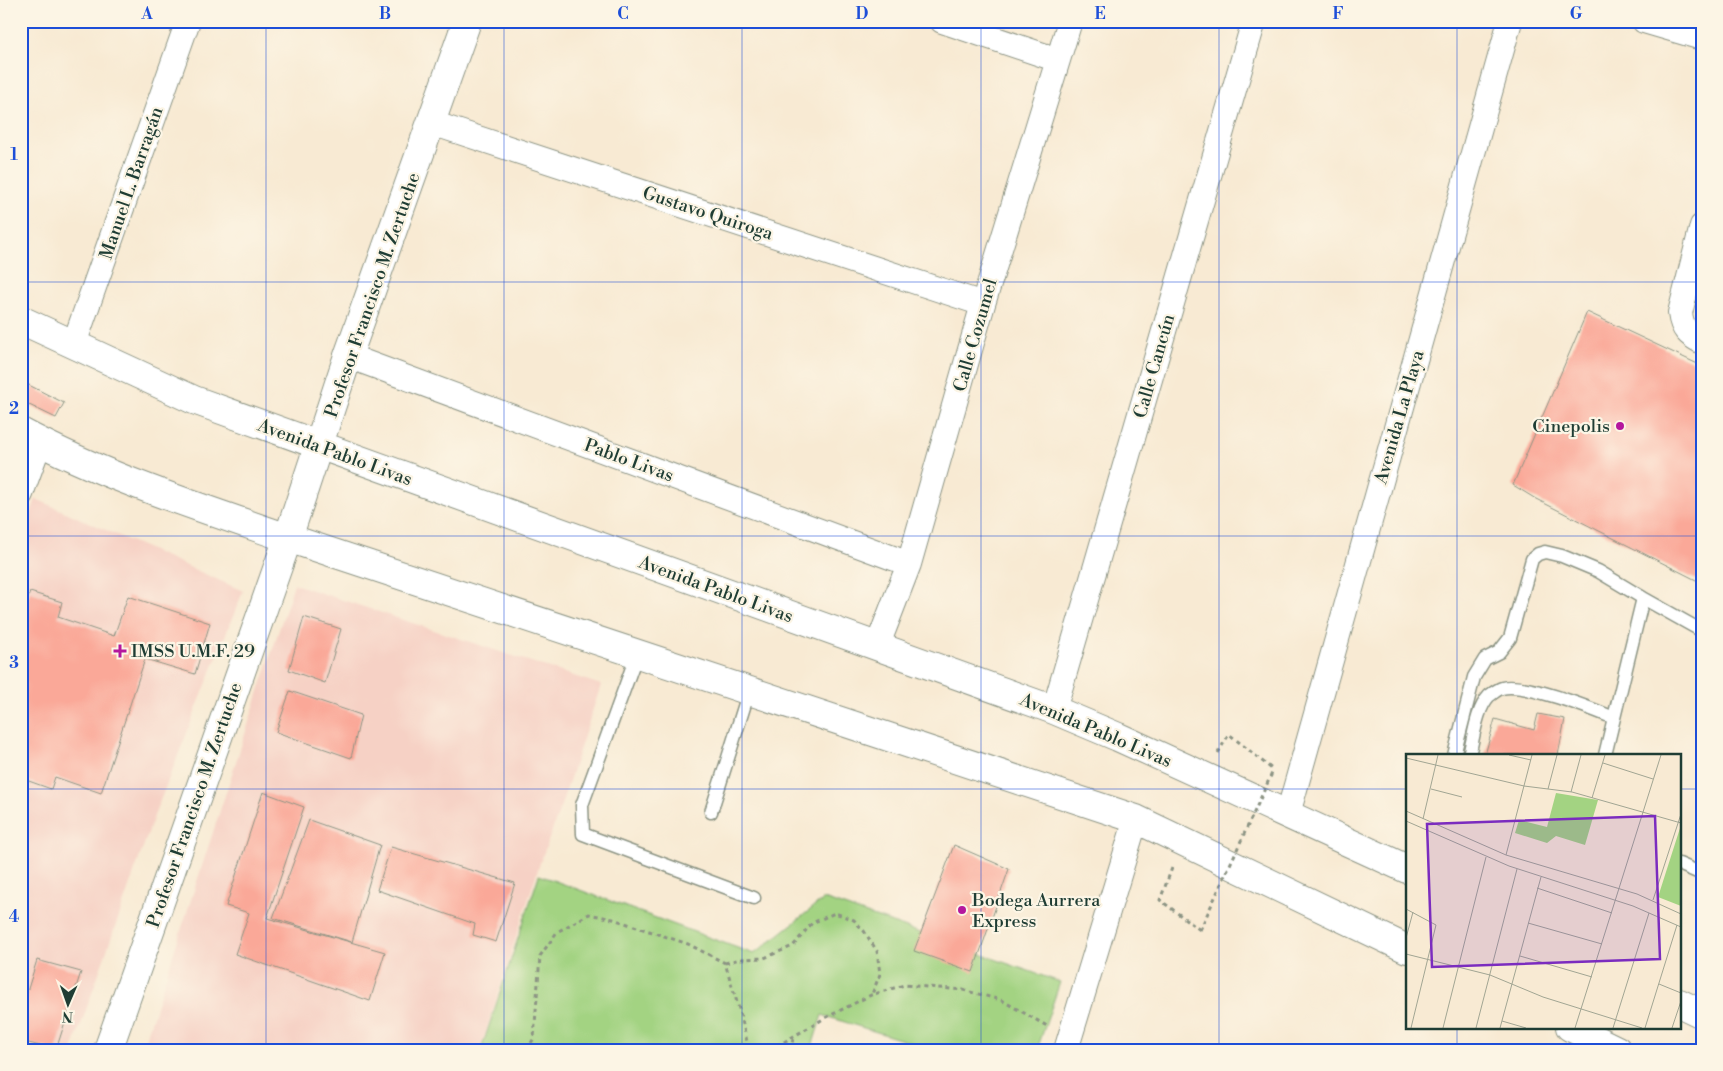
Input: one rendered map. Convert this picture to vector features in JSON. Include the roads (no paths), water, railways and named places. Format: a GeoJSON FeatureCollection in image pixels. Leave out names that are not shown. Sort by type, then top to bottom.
{"type":"FeatureCollection","features":[{"type":"Feature","properties":{"kind":"main road","name":"Profesor Francisco M. Zertuche"},"geometry":{"type":"LineString","coordinates":[[108,1050],[288,538],[348,356],[467,21]]}},
{"type":"Feature","properties":{"kind":"main road","name":"Avenida Pablo Livas"},"geometry":{"type":"LineString","coordinates":[[21,320],[194,400],[319,447],[1054,710],[1118,736],[1406,870]]}},
{"type":"Feature","properties":{"kind":"main road"},"geometry":{"type":"LineString","coordinates":[[31,437],[157,493],[1136,819],[1406,949]]}},
{"type":"Feature","properties":{"kind":"main road"},"geometry":{"type":"LineString","coordinates":[[1680,1004],[1702,1014]]}},
{"type":"Feature","properties":{"kind":"main road"},"geometry":{"type":"LineString","coordinates":[[1572,1028],[1617,1050]]}},
{"type":"Feature","properties":{"kind":"street","name":"Manuel L. Barragán"},"geometry":{"type":"LineString","coordinates":[[74,344],[188,21]]}},
{"type":"Feature","properties":{"kind":"street"},"geometry":{"type":"LineString","coordinates":[[942,21],[1058,60]]}},
{"type":"Feature","properties":{"kind":"street","name":"Calle Cozumel"},"geometry":{"type":"LineString","coordinates":[[877,647],[908,564],[983,304],[1070,21]]}},
{"type":"Feature","properties":{"kind":"street","name":"Calle Cancún"},"geometry":{"type":"LineString","coordinates":[[1054,710],[1254,21]]}},
{"type":"Feature","properties":{"kind":"street","name":"Avenida La Playa"},"geometry":{"type":"LineString","coordinates":[[1288,814],[1510,21]]}},
{"type":"Feature","properties":{"kind":"street"},"geometry":{"type":"LineString","coordinates":[[1644,21],[1702,38]]}},
{"type":"Feature","properties":{"kind":"street","name":"Gustavo Quiroga"},"geometry":{"type":"LineString","coordinates":[[432,123],[983,304]]}},
{"type":"Feature","properties":{"kind":"street"},"geometry":{"type":"LineString","coordinates":[[1702,226],[1681,302],[1680,313],[1681,324],[1687,334],[1702,342]]}},
{"type":"Feature","properties":{"kind":"street","name":"Pablo Livas"},"geometry":{"type":"LineString","coordinates":[[348,356],[908,564]]}},
{"type":"Feature","properties":{"kind":"street"},"geometry":{"type":"LineString","coordinates":[[21,494],[31,437]]}},
{"type":"Feature","properties":{"kind":"street"},"geometry":{"type":"LineString","coordinates":[[1067,1044],[1136,819]]}},
{"type":"Feature","properties":{"kind":"lane"},"geometry":{"type":"LineString","coordinates":[[1454,754],[1474,677],[1485,659],[1500,652],[1510,638],[1532,559],[1538,554],[1544,552],[1562,556],[1598,571],[1702,631]]}},
{"type":"Feature","properties":{"kind":"lane"},"geometry":{"type":"LineString","coordinates":[[1605,754],[1643,598]]}},
{"type":"Feature","properties":{"kind":"lane"},"geometry":{"type":"LineString","coordinates":[[637,654],[582,805],[583,834],[754,898]]}},
{"type":"Feature","properties":{"kind":"lane"},"geometry":{"type":"LineString","coordinates":[[1470,754],[1483,706],[1488,697],[1503,688],[1512,687],[1554,697],[1614,718]]}},
{"type":"Feature","properties":{"kind":"lane"},"geometry":{"type":"LineString","coordinates":[[712,812],[748,691]]}},
{"type":"Feature","properties":{"kind":"lane"},"geometry":{"type":"LineString","coordinates":[[1680,864],[1702,874]]}},
{"type":"Feature","properties":{"kind":"place","name":"Cinepolis"},"geometry":{"type":"Point","coordinates":[1620,426]}},
{"type":"Feature","properties":{"kind":"place","name":"IMSS U.M.F. 29"},"geometry":{"type":"Point","coordinates":[120,651]}},
{"type":"Feature","properties":{"kind":"place","name":"Bodega Aurrera Express"},"geometry":{"type":"Point","coordinates":[962,910]}}]}
